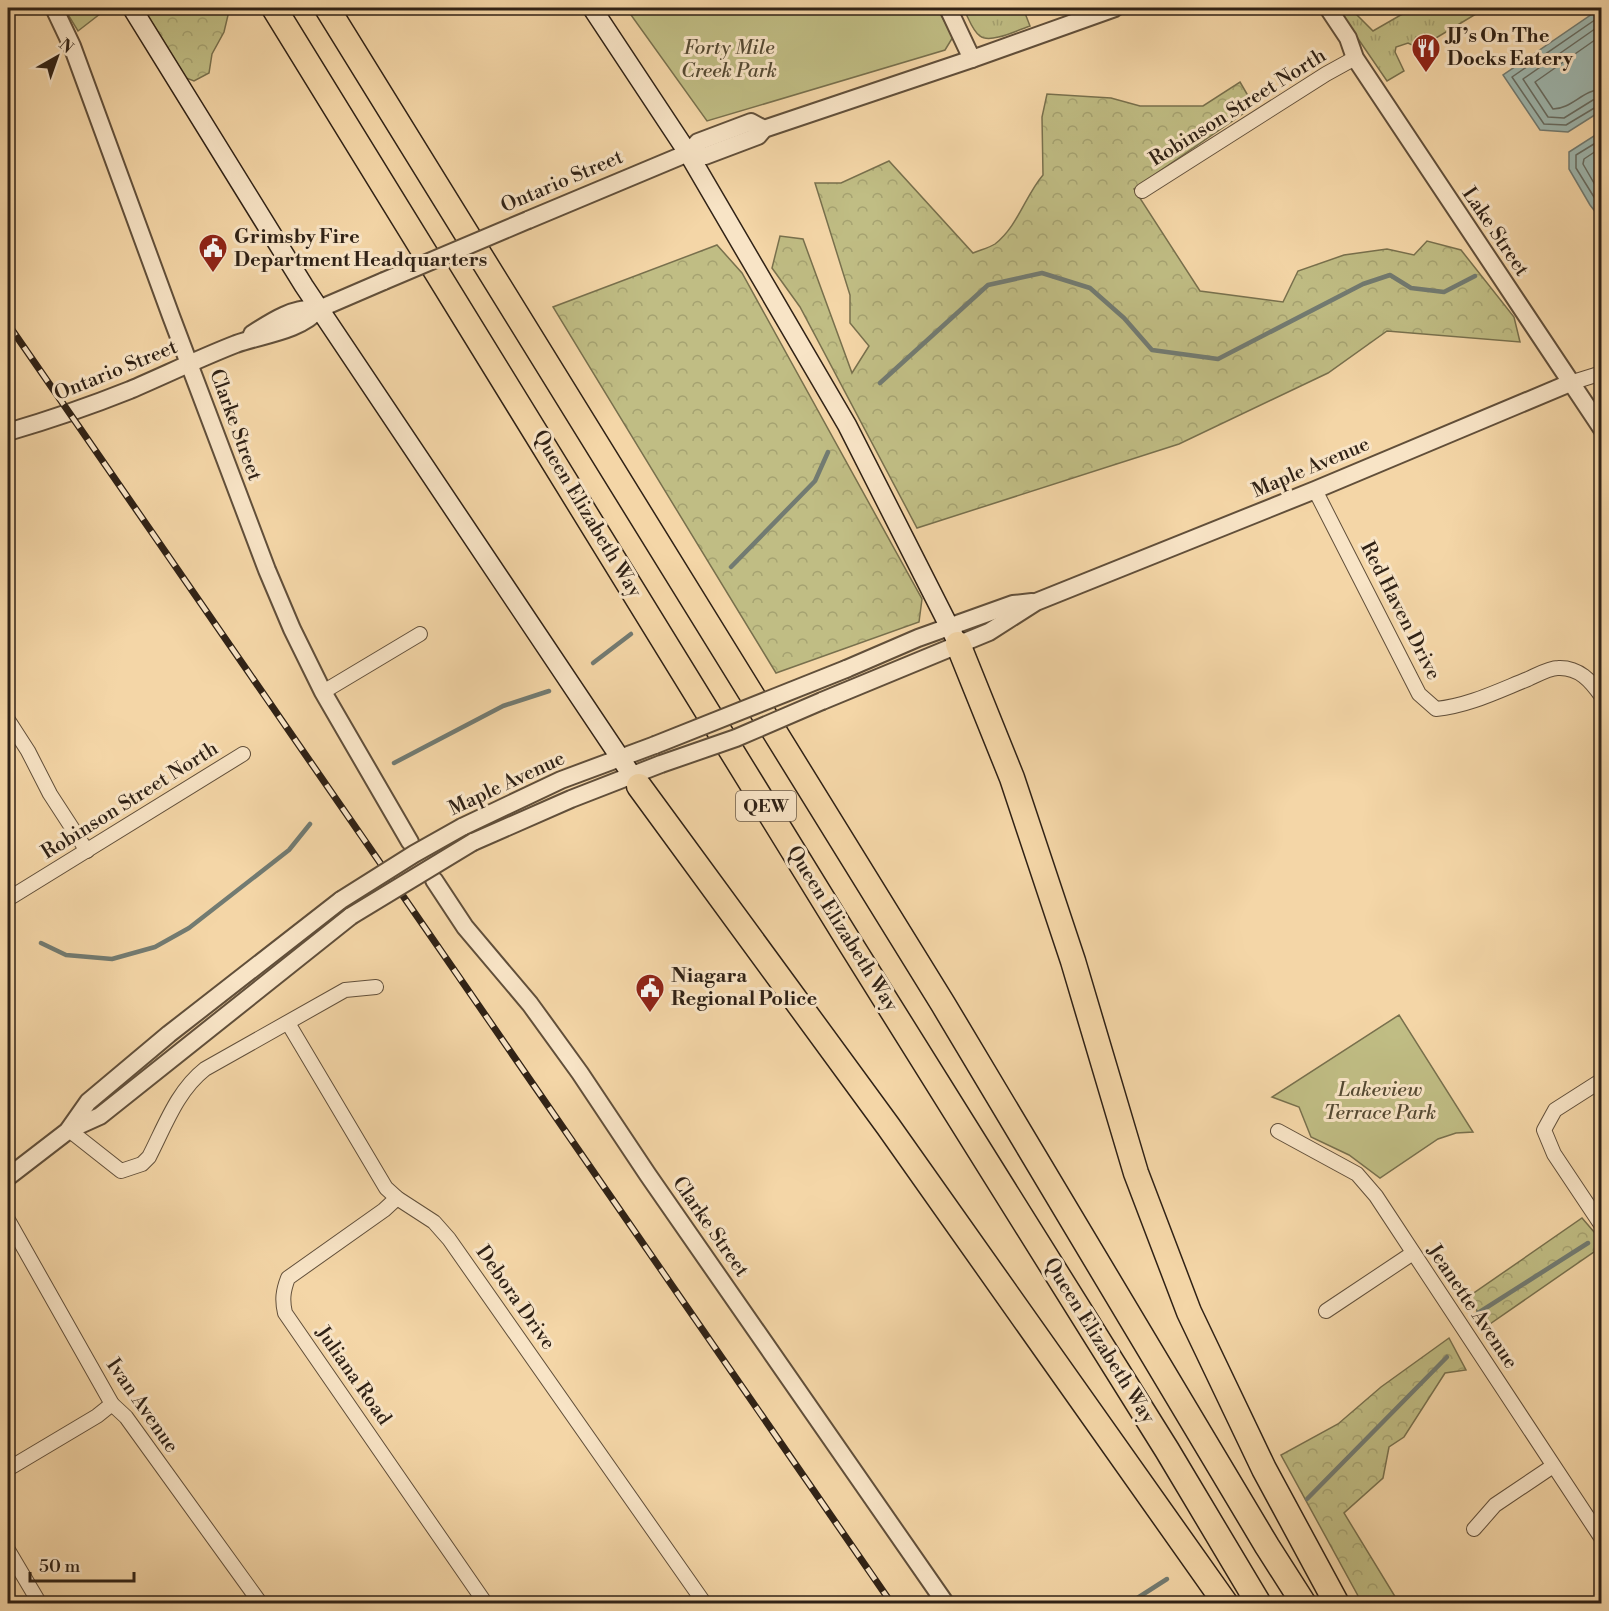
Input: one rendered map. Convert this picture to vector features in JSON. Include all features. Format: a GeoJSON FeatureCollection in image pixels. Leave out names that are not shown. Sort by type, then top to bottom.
{"type":"FeatureCollection","features":[{"type":"Feature","properties":{"kind":"highway","name":"Queen Elizabeth Way"},"geometry":{"type":"LineString","coordinates":[[274,8],[854,950],[1167,1450],[1259,1604]]}},
{"type":"Feature","properties":{"kind":"highway","name":"Queen Elizabeth Way"},"geometry":{"type":"LineString","coordinates":[[327,8],[937,993],[1267,1546],[1304,1604]]}},
{"type":"Feature","properties":{"kind":"highway"},"geometry":{"type":"LineString","coordinates":[[953,635],[1012,778],[1073,961],[1136,1173],[1189,1312],[1264,1468],[1337,1604]]}},
{"type":"Feature","properties":{"kind":"highway"},"geometry":{"type":"LineString","coordinates":[[635,781],[888,1126],[1226,1604]]}},
{"type":"Feature","properties":{"kind":"main road"},"geometry":{"type":"LineString","coordinates":[[132,8],[320,309],[635,781]]}},
{"type":"Feature","properties":{"kind":"main road"},"geometry":{"type":"LineString","coordinates":[[592,8],[688,153],[847,425],[953,635]]}},
{"type":"Feature","properties":{"kind":"street","name":"Clarke Street"},"geometry":{"type":"LineString","coordinates":[[54,8],[72,46],[267,570],[292,629],[323,692],[410,842]]}},
{"type":"Feature","properties":{"kind":"street"},"geometry":{"type":"LineString","coordinates":[[948,8],[972,59]]}},
{"type":"Feature","properties":{"kind":"street","name":"Ontario Street"},"geometry":{"type":"LineString","coordinates":[[8,432],[62,416],[238,343],[277,332],[313,317],[320,309],[688,153],[705,156],[758,136],[764,129],[1115,8]]}},
{"type":"Feature","properties":{"kind":"street","name":"Lake Street"},"geometry":{"type":"LineString","coordinates":[[1315,8],[1340,45],[1355,58]]}},
{"type":"Feature","properties":{"kind":"street","name":"Lake Street"},"geometry":{"type":"LineString","coordinates":[[1328,8],[1348,38],[1355,58],[1602,429]]}},
{"type":"Feature","properties":{"kind":"street","name":"Robinson Street North"},"geometry":{"type":"LineString","coordinates":[[1142,191],[1308,85],[1355,58]]}},
{"type":"Feature","properties":{"kind":"street","name":"Maple Avenue"},"geometry":{"type":"LineString","coordinates":[[69,1130],[88,1102],[169,1034],[341,900],[462,827],[561,780],[846,669],[953,635],[989,632],[1036,602],[1315,490],[1570,383],[1602,373]]}},
{"type":"Feature","properties":{"kind":"street","name":"Red Haven Drive"},"geometry":{"type":"LineString","coordinates":[[1315,490],[1419,694],[1436,709],[1451,707],[1490,694],[1557,668],[1574,670],[1585,676],[1602,697]]}},
{"type":"Feature","properties":{"kind":"street"},"geometry":{"type":"LineString","coordinates":[[323,692],[420,634]]}},
{"type":"Feature","properties":{"kind":"street","name":"Maple Avenue"},"geometry":{"type":"LineString","coordinates":[[8,1177],[69,1130],[100,1116],[351,916],[473,842],[635,781],[661,764],[736,738],[855,687],[953,635]]}},
{"type":"Feature","properties":{"kind":"street"},"geometry":{"type":"LineString","coordinates":[[8,720],[28,751],[50,794],[87,851]]}},
{"type":"Feature","properties":{"kind":"street","name":"Robinson Street North"},"geometry":{"type":"LineString","coordinates":[[8,899],[243,754]]}},
{"type":"Feature","properties":{"kind":"street","name":"Clarke Street"},"geometry":{"type":"LineString","coordinates":[[434,880],[465,927],[530,1004],[574,1064],[648,1175],[946,1604]]}},
{"type":"Feature","properties":{"kind":"street"},"geometry":{"type":"LineString","coordinates":[[69,1130],[121,1171],[142,1164],[149,1157],[179,1096],[191,1080],[205,1069],[345,990],[376,987]]}},
{"type":"Feature","properties":{"kind":"street","name":"Debora Drive"},"geometry":{"type":"LineString","coordinates":[[288,1023],[386,1188],[434,1222],[449,1239],[705,1604]]}},
{"type":"Feature","properties":{"kind":"street"},"geometry":{"type":"LineString","coordinates":[[1602,1080],[1555,1110],[1544,1130],[1554,1154],[1602,1226]]}},
{"type":"Feature","properties":{"kind":"street","name":"Jeanette Avenue"},"geometry":{"type":"LineString","coordinates":[[1278,1131],[1357,1174],[1376,1196],[1602,1539]]}},
{"type":"Feature","properties":{"kind":"street","name":"Juliana Road"},"geometry":{"type":"LineString","coordinates":[[397,1197],[384,1210],[288,1278],[282,1300],[285,1313],[486,1604]]}},
{"type":"Feature","properties":{"kind":"street","name":"Ivan Avenue"},"geometry":{"type":"LineString","coordinates":[[8,1220],[112,1404],[126,1417],[261,1604]]}},
{"type":"Feature","properties":{"kind":"street"},"geometry":{"type":"LineString","coordinates":[[1326,1311],[1413,1253]]}},
{"type":"Feature","properties":{"kind":"street"},"geometry":{"type":"LineString","coordinates":[[8,1469],[112,1404]]}},
{"type":"Feature","properties":{"kind":"street"},"geometry":{"type":"LineString","coordinates":[[1474,1529],[1496,1505],[1553,1466]]}},
{"type":"Feature","properties":{"kind":"street"},"geometry":{"type":"LineString","coordinates":[[8,1550],[40,1604]]}},
{"type":"Feature","properties":{"kind":"green space"},"geometry":{"type":"Polygon","coordinates":[[[64,8],[104,8],[105,10],[78,31],[64,8]]]}},
{"type":"Feature","properties":{"kind":"green space"},"geometry":{"type":"Polygon","coordinates":[[[143,8],[226,8],[229,11],[224,32],[212,54],[209,73],[194,81],[186,78],[143,8]]]}},
{"type":"Feature","properties":{"kind":"green space","name":"Forty Mile Creek Park"},"geometry":{"type":"Polygon","coordinates":[[[626,8],[937,8],[953,37],[945,50],[707,121],[626,8]]]}},
{"type":"Feature","properties":{"kind":"green space"},"geometry":{"type":"Polygon","coordinates":[[[963,8],[980,8],[990,12],[1023,8],[1030,26],[997,37],[985,38],[975,31],[963,8]]]}},
{"type":"Feature","properties":{"kind":"green space"},"geometry":{"type":"Polygon","coordinates":[[[1337,8],[1350,8],[1373,31],[1406,12],[1403,8],[1486,8],[1431,41],[1425,34],[1422,39],[1412,45],[1408,43],[1396,47],[1395,52],[1404,71],[1387,81],[1337,8]]]}},
{"type":"Feature","properties":{"kind":"green space"},"geometry":{"type":"Polygon","coordinates":[[[1240,82],[1254,106],[1134,189],[1200,291],[1283,302],[1298,271],[1344,255],[1387,249],[1414,255],[1427,241],[1461,250],[1514,317],[1520,342],[1387,331],[1328,373],[1179,444],[917,528],[800,307],[772,268],[780,236],[803,239],[852,373],[869,346],[850,323],[850,295],[815,183],[841,183],[889,161],[973,253],[995,244],[1003,237],[1043,175],[1042,117],[1047,94],[1111,98],[1140,106],[1203,106],[1240,82]]]}},
{"type":"Feature","properties":{"kind":"green space"},"geometry":{"type":"Polygon","coordinates":[[[717,245],[742,273],[922,599],[919,622],[776,673],[553,307],[717,245]]]}},
{"type":"Feature","properties":{"kind":"green space","name":"Lakeview Terrace Park"},"geometry":{"type":"Polygon","coordinates":[[[1399,1015],[1473,1132],[1456,1133],[1438,1139],[1380,1178],[1349,1155],[1311,1137],[1299,1107],[1272,1097],[1399,1015]]]}},
{"type":"Feature","properties":{"kind":"green space"},"geometry":{"type":"Polygon","coordinates":[[[1582,1218],[1601,1240],[1601,1247],[1487,1326],[1468,1297],[1582,1218]]]}},
{"type":"Feature","properties":{"kind":"green space"},"geometry":{"type":"Polygon","coordinates":[[[1449,1338],[1466,1370],[1445,1373],[1404,1437],[1389,1447],[1383,1478],[1344,1513],[1399,1603],[1362,1603],[1281,1455],[1338,1424],[1381,1387],[1449,1338]]]}},
{"type":"Feature","properties":{"kind":"water"},"geometry":{"type":"Polygon","coordinates":[[[1601,8],[1601,111],[1568,132],[1540,130],[1503,75],[1601,8]]]}},
{"type":"Feature","properties":{"kind":"water"},"geometry":{"type":"Polygon","coordinates":[[[1600,132],[1602,133],[1601,219],[1569,169],[1569,152],[1600,132]]]}},
{"type":"Feature","properties":{"kind":"waterway"},"geometry":{"type":"LineString","coordinates":[[880,383],[988,285],[1042,273],[1090,288],[1124,318],[1152,350],[1218,359],[1363,284],[1390,275],[1411,288],[1444,292],[1475,276]]}},
{"type":"Feature","properties":{"kind":"waterway"},"geometry":{"type":"LineString","coordinates":[[731,567],[815,481],[828,452]]}},
{"type":"Feature","properties":{"kind":"waterway"},"geometry":{"type":"LineString","coordinates":[[593,663],[631,634]]}},
{"type":"Feature","properties":{"kind":"waterway"},"geometry":{"type":"LineString","coordinates":[[394,763],[503,706],[549,691]]}},
{"type":"Feature","properties":{"kind":"waterway"},"geometry":{"type":"LineString","coordinates":[[41,943],[66,955],[112,959],[155,947],[189,928],[289,850],[310,824]]}},
{"type":"Feature","properties":{"kind":"waterway"},"geometry":{"type":"LineString","coordinates":[[1478,1313],[1588,1243]]}},
{"type":"Feature","properties":{"kind":"waterway"},"geometry":{"type":"LineString","coordinates":[[1307,1499],[1447,1357]]}},
{"type":"Feature","properties":{"kind":"waterway"},"geometry":{"type":"LineString","coordinates":[[1128,1604],[1167,1579]]}},
{"type":"Feature","properties":{"kind":"railway"},"geometry":{"type":"LineString","coordinates":[[8,324],[892,1604]]}},
{"type":"Feature","properties":{"kind":"place","name":"JJ’s On The Docks Eatery"},"geometry":{"type":"Point","coordinates":[1426,74]}},
{"type":"Feature","properties":{"kind":"place","name":"Grimsby Fire Department Headquarters"},"geometry":{"type":"Point","coordinates":[213,274]}},
{"type":"Feature","properties":{"kind":"place","name":"Niagara Regional Police"},"geometry":{"type":"Point","coordinates":[650,1014]}}]}
